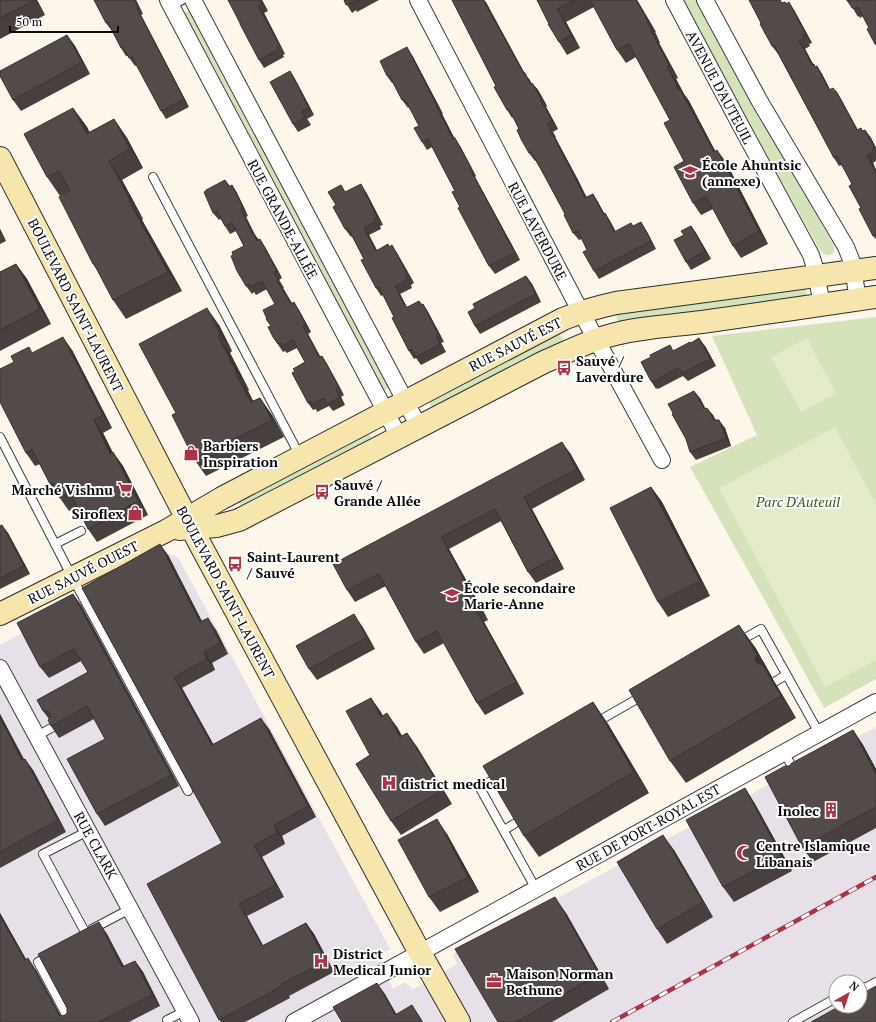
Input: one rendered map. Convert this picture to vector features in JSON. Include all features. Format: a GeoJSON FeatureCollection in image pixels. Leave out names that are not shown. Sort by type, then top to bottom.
{"type":"FeatureCollection","features":[{"type":"Feature","properties":{"kind":"main road","name":"BOULEVARD SAINT-LAURENT"},"geometry":{"type":"LineString","coordinates":[[0,158],[189,523],[459,1022]]}},
{"type":"Feature","properties":{"kind":"main road","name":"RUE SAUVÉ EST"},"geometry":{"type":"LineString","coordinates":[[189,523],[217,500],[562,319],[581,312],[616,303],[876,268]]}},
{"type":"Feature","properties":{"kind":"main road"},"geometry":{"type":"LineString","coordinates":[[189,523],[224,525],[239,520],[544,362],[607,336],[626,332],[867,299]]}},
{"type":"Feature","properties":{"kind":"main road","name":"RUE SAUVÉ OUEST"},"geometry":{"type":"LineString","coordinates":[[0,614],[166,531],[189,523]]}},
{"type":"Feature","properties":{"kind":"street","name":"RUE GRANDE-ALLÉE"},"geometry":{"type":"LineString","coordinates":[[193,0],[419,427]]}},
{"type":"Feature","properties":{"kind":"street","name":"RUE LAVERDURE"},"geometry":{"type":"LineString","coordinates":[[418,0],[581,312],[662,460]]}},
{"type":"Feature","properties":{"kind":"street","name":"AVENUE D'AUTEUIL"},"geometry":{"type":"LineString","coordinates":[[674,0],[811,255],[817,276],[822,305]]}},
{"type":"Feature","properties":{"kind":"street","name":"AVENUE D'AUTEUIL"},"geometry":{"type":"LineString","coordinates":[[705,0],[759,100],[846,247],[853,271],[867,299]]}},
{"type":"Feature","properties":{"kind":"street","name":"RUE GRANDE-ALLÉE"},"geometry":{"type":"LineString","coordinates":[[174,2],[399,437]]}},
{"type":"Feature","properties":{"kind":"street","name":"RUE CLARK"},"geometry":{"type":"LineString","coordinates":[[0,668],[188,1016]]}},
{"type":"Feature","properties":{"kind":"street","name":"RUE DE PORT-ROYAL EST"},"geometry":{"type":"LineString","coordinates":[[294,1022],[311,1018],[420,952],[876,702]]}},
{"type":"Feature","properties":{"kind":"lane"},"geometry":{"type":"LineString","coordinates":[[153,177],[300,457]]}},
{"type":"Feature","properties":{"kind":"lane"},"geometry":{"type":"LineString","coordinates":[[0,437],[72,577],[188,791]]}},
{"type":"Feature","properties":{"kind":"lane"},"geometry":{"type":"LineString","coordinates":[[55,544],[81,531]]}},
{"type":"Feature","properties":{"kind":"lane"},"geometry":{"type":"LineString","coordinates":[[734,645],[761,629],[819,733]]}},
{"type":"Feature","properties":{"kind":"lane"},"geometry":{"type":"LineString","coordinates":[[776,681],[786,675]]}},
{"type":"Feature","properties":{"kind":"lane"},"geometry":{"type":"LineString","coordinates":[[589,726],[651,691]]}},
{"type":"Feature","properties":{"kind":"lane"},"geometry":{"type":"LineString","coordinates":[[37,736],[53,727]]}},
{"type":"Feature","properties":{"kind":"lane"},"geometry":{"type":"LineString","coordinates":[[784,752],[797,776]]}},
{"type":"Feature","properties":{"kind":"lane"},"geometry":{"type":"LineString","coordinates":[[507,772],[480,788],[536,889]]}},
{"type":"Feature","properties":{"kind":"lane"},"geometry":{"type":"LineString","coordinates":[[504,830],[514,824]]}},
{"type":"Feature","properties":{"kind":"lane"},"geometry":{"type":"LineString","coordinates":[[88,830],[43,854],[82,934],[130,908]]}},
{"type":"Feature","properties":{"kind":"lane"},"geometry":{"type":"LineString","coordinates":[[54,948],[49,956],[38,962],[70,1022]]}},
{"type":"Feature","properties":{"kind":"lane"},"geometry":{"type":"LineString","coordinates":[[793,1022],[828,1002]]}},
{"type":"Feature","properties":{"kind":"lane"},"geometry":{"type":"LineString","coordinates":[[167,1020],[188,1016]]}},
{"type":"Feature","properties":{"kind":"shaded area"},"geometry":{"type":"Polygon","coordinates":[[[169,554],[178,557],[390,949],[379,955],[393,989],[405,982],[413,989],[457,964],[453,954],[876,727],[876,1022],[0,1022],[0,645],[169,554]]]}},
{"type":"Feature","properties":{"kind":"green space"},"geometry":{"type":"Polygon","coordinates":[[[682,0],[698,0],[745,89],[834,246],[834,252],[831,254],[825,255],[818,247],[734,97],[682,0]]]}},
{"type":"Feature","properties":{"kind":"green space"},"geometry":{"type":"Polygon","coordinates":[[[190,11],[390,387],[381,392],[184,14],[190,11]]]}},
{"type":"Feature","properties":{"kind":"green space"},"geometry":{"type":"Polygon","coordinates":[[[806,287],[807,297],[618,324],[616,313],[806,287]]]}},
{"type":"Feature","properties":{"kind":"green space","name":"Parc D'Auteuil"},"geometry":{"type":"Polygon","coordinates":[[[876,317],[876,679],[824,708],[690,467],[757,435],[712,336],[876,317]]]}},
{"type":"Feature","properties":{"kind":"green space"},"geometry":{"type":"Polygon","coordinates":[[[559,332],[564,341],[433,410],[428,401],[559,332]]]}},
{"type":"Feature","properties":{"kind":"green space"},"geometry":{"type":"Polygon","coordinates":[[[807,338],[836,393],[801,412],[771,357],[807,338]]]}},
{"type":"Feature","properties":{"kind":"green space"},"geometry":{"type":"Polygon","coordinates":[[[835,427],[876,504],[876,660],[825,687],[719,488],[835,427]]]}},
{"type":"Feature","properties":{"kind":"green space"},"geometry":{"type":"Polygon","coordinates":[[[368,432],[373,441],[281,488],[241,506],[238,500],[368,432]]]}},
{"type":"Feature","properties":{"kind":"building"},"geometry":{"type":"Polygon","coordinates":[[[0,0],[35,0],[0,18],[0,0]]]}},
{"type":"Feature","properties":{"kind":"building"},"geometry":{"type":"Polygon","coordinates":[[[94,0],[134,0],[138,6],[136,7],[184,99],[161,111],[132,57],[129,58],[123,47],[121,48],[108,22],[106,23],[94,0]]]}},
{"type":"Feature","properties":{"kind":"building"},"geometry":{"type":"Polygon","coordinates":[[[228,0],[260,0],[262,3],[258,6],[280,46],[277,47],[279,49],[259,60],[228,0]]]}},
{"type":"Feature","properties":{"kind":"building"},"geometry":{"type":"Polygon","coordinates":[[[344,0],[359,0],[352,4],[351,2],[346,5],[344,0]]]}},
{"type":"Feature","properties":{"kind":"building"},"geometry":{"type":"Polygon","coordinates":[[[452,0],[483,0],[530,84],[532,83],[541,99],[552,121],[547,124],[551,129],[550,130],[585,198],[593,194],[603,214],[605,213],[614,232],[631,223],[633,226],[641,222],[651,241],[594,271],[583,252],[587,250],[578,231],[573,233],[564,215],[565,214],[543,173],[531,152],[529,153],[521,139],[517,130],[519,129],[509,109],[507,110],[494,87],[496,86],[452,0]]]}},
{"type":"Feature","properties":{"kind":"building"},"geometry":{"type":"Polygon","coordinates":[[[537,0],[575,0],[557,9],[571,35],[559,42],[548,24],[537,0]]]}},
{"type":"Feature","properties":{"kind":"building"},"geometry":{"type":"Polygon","coordinates":[[[590,0],[636,0],[647,19],[646,20],[652,30],[651,31],[669,65],[667,66],[679,90],[680,89],[714,152],[717,150],[759,231],[733,246],[706,196],[693,203],[674,167],[684,161],[664,123],[670,120],[629,44],[617,50],[590,0]]]}},
{"type":"Feature","properties":{"kind":"building"},"geometry":{"type":"Polygon","coordinates":[[[749,0],[780,0],[782,3],[785,2],[786,4],[789,2],[806,35],[799,41],[812,65],[814,64],[815,67],[817,66],[829,90],[833,88],[836,91],[857,130],[861,128],[862,131],[865,130],[874,147],[872,149],[873,152],[867,155],[876,173],[876,234],[873,236],[859,209],[861,208],[849,186],[852,184],[837,156],[834,158],[774,45],[772,46],[760,24],[761,23],[749,0]]]}},
{"type":"Feature","properties":{"kind":"building"},"geometry":{"type":"Polygon","coordinates":[[[848,0],[876,0],[875,44],[867,29],[869,28],[858,7],[854,9],[852,8],[848,0]]]}},
{"type":"Feature","properties":{"kind":"building"},"geometry":{"type":"Polygon","coordinates":[[[67,35],[82,62],[13,100],[0,76],[0,71],[67,35]]]}},
{"type":"Feature","properties":{"kind":"building"},"geometry":{"type":"Polygon","coordinates":[[[407,47],[453,139],[455,138],[515,253],[489,266],[458,208],[460,207],[452,192],[455,191],[428,139],[422,142],[414,128],[419,126],[406,101],[405,102],[404,99],[402,100],[389,75],[387,76],[380,61],[407,47]]]}},
{"type":"Feature","properties":{"kind":"building"},"geometry":{"type":"Polygon","coordinates":[[[290,71],[309,108],[302,111],[305,118],[293,124],[270,82],[290,71]]]}},
{"type":"Feature","properties":{"kind":"building"},"geometry":{"type":"Polygon","coordinates":[[[73,108],[87,134],[114,119],[130,149],[109,161],[168,272],[113,300],[59,197],[70,191],[59,171],[47,177],[24,134],[73,108]]]}},
{"type":"Feature","properties":{"kind":"building"},"geometry":{"type":"Polygon","coordinates":[[[225,180],[229,187],[232,185],[243,208],[241,209],[252,233],[257,241],[260,239],[277,271],[274,272],[278,280],[277,281],[291,304],[294,302],[306,325],[303,326],[319,357],[322,356],[339,387],[336,389],[340,397],[327,404],[324,398],[312,404],[311,401],[308,403],[292,373],[295,371],[293,369],[305,362],[293,340],[282,346],[280,343],[278,344],[268,327],[271,326],[266,319],[263,310],[275,304],[262,281],[250,287],[249,284],[246,286],[237,271],[231,256],[233,255],[232,252],[244,246],[232,223],[225,226],[217,211],[213,213],[204,192],[225,180]]]}},
{"type":"Feature","properties":{"kind":"building"},"geometry":{"type":"Polygon","coordinates":[[[361,184],[377,217],[374,219],[376,221],[364,228],[376,251],[388,244],[389,247],[392,245],[408,275],[405,277],[407,280],[395,286],[406,308],[419,301],[421,305],[423,304],[438,334],[436,336],[440,344],[416,357],[412,349],[409,351],[392,318],[394,317],[379,287],[376,288],[361,260],[364,259],[348,228],[345,229],[333,207],[336,205],[328,192],[341,185],[345,192],[361,184]]]}},
{"type":"Feature","properties":{"kind":"building"},"geometry":{"type":"Polygon","coordinates":[[[691,226],[705,251],[686,262],[674,240],[684,235],[681,231],[691,226]]]}},
{"type":"Feature","properties":{"kind":"building"},"geometry":{"type":"Polygon","coordinates":[[[16,264],[40,309],[0,330],[0,272],[16,264]]]}},
{"type":"Feature","properties":{"kind":"building"},"geometry":{"type":"Polygon","coordinates":[[[526,276],[536,294],[475,326],[468,312],[475,308],[473,304],[526,276]]]}},
{"type":"Feature","properties":{"kind":"building"},"geometry":{"type":"Polygon","coordinates":[[[207,308],[220,334],[218,336],[251,402],[260,398],[272,420],[194,459],[172,415],[176,413],[139,344],[207,308]]]}},
{"type":"Feature","properties":{"kind":"building"},"geometry":{"type":"Polygon","coordinates":[[[63,337],[103,415],[94,420],[110,454],[113,452],[138,501],[88,529],[70,492],[60,498],[53,483],[50,484],[32,449],[26,453],[0,402],[0,369],[14,362],[11,356],[29,347],[32,353],[63,337]]]}},
{"type":"Feature","properties":{"kind":"building"},"geometry":{"type":"Polygon","coordinates":[[[699,338],[710,359],[682,373],[678,368],[652,382],[651,381],[641,362],[651,357],[650,355],[670,345],[673,351],[699,338]]]}},
{"type":"Feature","properties":{"kind":"building"},"geometry":{"type":"Polygon","coordinates":[[[694,391],[704,409],[707,408],[714,420],[719,420],[726,438],[690,452],[686,439],[668,404],[694,391]]]}},
{"type":"Feature","properties":{"kind":"building"},"geometry":{"type":"Polygon","coordinates":[[[562,442],[577,469],[524,497],[556,557],[528,572],[495,509],[441,537],[480,609],[476,610],[516,682],[477,703],[437,631],[416,642],[379,574],[347,590],[333,564],[562,442]]]}},
{"type":"Feature","properties":{"kind":"building"},"geometry":{"type":"Polygon","coordinates":[[[651,487],[700,581],[658,602],[610,508],[651,487]]]}},
{"type":"Feature","properties":{"kind":"building"},"geometry":{"type":"Polygon","coordinates":[[[2,525],[24,566],[0,578],[0,526],[2,525]]]}},
{"type":"Feature","properties":{"kind":"building"},"geometry":{"type":"Polygon","coordinates":[[[160,544],[200,622],[208,618],[220,643],[204,652],[207,659],[174,677],[212,745],[261,718],[308,806],[274,825],[277,833],[254,845],[276,885],[239,904],[262,946],[306,923],[326,961],[281,984],[282,986],[219,1020],[147,884],[222,843],[82,588],[160,544]]]}},
{"type":"Feature","properties":{"kind":"building"},"geometry":{"type":"Polygon","coordinates":[[[73,594],[171,775],[97,814],[67,759],[105,739],[87,706],[51,726],[48,720],[50,718],[50,713],[43,711],[37,700],[88,672],[74,649],[40,667],[17,623],[73,594]]]}},
{"type":"Feature","properties":{"kind":"building"},"geometry":{"type":"Polygon","coordinates":[[[354,614],[367,637],[309,669],[296,646],[354,614]]]}},
{"type":"Feature","properties":{"kind":"building"},"geometry":{"type":"Polygon","coordinates":[[[739,625],[757,655],[755,659],[756,662],[758,664],[762,664],[781,696],[670,761],[629,690],[739,625]]]}},
{"type":"Feature","properties":{"kind":"building"},"geometry":{"type":"Polygon","coordinates":[[[371,698],[381,717],[387,713],[400,737],[407,733],[442,790],[391,821],[356,764],[370,755],[346,711],[371,698]]]}},
{"type":"Feature","properties":{"kind":"building"},"geometry":{"type":"Polygon","coordinates":[[[593,702],[634,772],[524,836],[483,766],[593,702]]]}},
{"type":"Feature","properties":{"kind":"building"},"geometry":{"type":"Polygon","coordinates":[[[0,718],[22,760],[25,759],[58,820],[0,852],[0,718]]]}},
{"type":"Feature","properties":{"kind":"building","name":"Inolec"},"geometry":{"type":"Polygon","coordinates":[[[853,730],[876,774],[876,807],[802,847],[765,777],[785,766],[789,766],[853,730]]]}},
{"type":"Feature","properties":{"kind":"building","name":"Centre Islamique Libanais"},"geometry":{"type":"Polygon","coordinates":[[[745,788],[781,856],[723,887],[686,820],[745,788]]]}},
{"type":"Feature","properties":{"kind":"building"},"geometry":{"type":"Polygon","coordinates":[[[437,819],[468,877],[429,897],[398,840],[437,819]]]}},
{"type":"Feature","properties":{"kind":"building"},"geometry":{"type":"Polygon","coordinates":[[[663,835],[703,902],[657,929],[617,862],[663,835]]]}},
{"type":"Feature","properties":{"kind":"building"},"geometry":{"type":"Polygon","coordinates":[[[555,897],[599,974],[516,1022],[498,1022],[455,949],[555,897]]]}},
{"type":"Feature","properties":{"kind":"building"},"geometry":{"type":"Polygon","coordinates":[[[0,916],[25,960],[28,958],[59,1015],[65,1015],[67,1013],[67,1008],[38,954],[99,922],[122,967],[135,961],[152,995],[98,1022],[0,1022],[0,916]]]}},
{"type":"Feature","properties":{"kind":"building"},"geometry":{"type":"Polygon","coordinates":[[[377,983],[395,1015],[412,1005],[422,1022],[342,1022],[333,1007],[377,983]]]}},
{"type":"Feature","properties":{"kind":"building"},"geometry":{"type":"Polygon","coordinates":[[[876,986],[876,1022],[811,1022],[828,1013],[828,1014],[868,1014],[868,990],[876,986]]]}},
{"type":"Feature","properties":{"kind":"railway"},"geometry":{"type":"LineString","coordinates":[[612,1022],[876,877]]}},
{"type":"Feature","properties":{"kind":"place","name":"École Ahuntsic (annexe)"},"geometry":{"type":"Point","coordinates":[690,172]}},
{"type":"Feature","properties":{"kind":"place","name":"Sauvé / Laverdure"},"geometry":{"type":"Point","coordinates":[564,368]}},
{"type":"Feature","properties":{"kind":"place","name":"Barbiers Inspiration"},"geometry":{"type":"Point","coordinates":[191,453]}},
{"type":"Feature","properties":{"kind":"place","name":"Marché Vishnu"},"geometry":{"type":"Point","coordinates":[125,489]}},
{"type":"Feature","properties":{"kind":"place","name":"Sauvé / Grande Allée"},"geometry":{"type":"Point","coordinates":[322,492]}},
{"type":"Feature","properties":{"kind":"place","name":"Siroflex"},"geometry":{"type":"Point","coordinates":[135,513]}},
{"type":"Feature","properties":{"kind":"place","name":"Saint-Laurent / Sauvé"},"geometry":{"type":"Point","coordinates":[235,564]}},
{"type":"Feature","properties":{"kind":"place","name":"École secondaire Marie-Anne"},"geometry":{"type":"Point","coordinates":[452,595]}},
{"type":"Feature","properties":{"kind":"place","name":"district medical"},"geometry":{"type":"Point","coordinates":[389,783]}},
{"type":"Feature","properties":{"kind":"place","name":"Inolec"},"geometry":{"type":"Point","coordinates":[831,810]}},
{"type":"Feature","properties":{"kind":"place","name":"Centre Islamique Libanais"},"geometry":{"type":"Point","coordinates":[744,853]}},
{"type":"Feature","properties":{"kind":"place","name":"District Medical Junior"},"geometry":{"type":"Point","coordinates":[321,961]}},
{"type":"Feature","properties":{"kind":"place","name":"Maison Norman Bethune"},"geometry":{"type":"Point","coordinates":[494,981]}}]}
